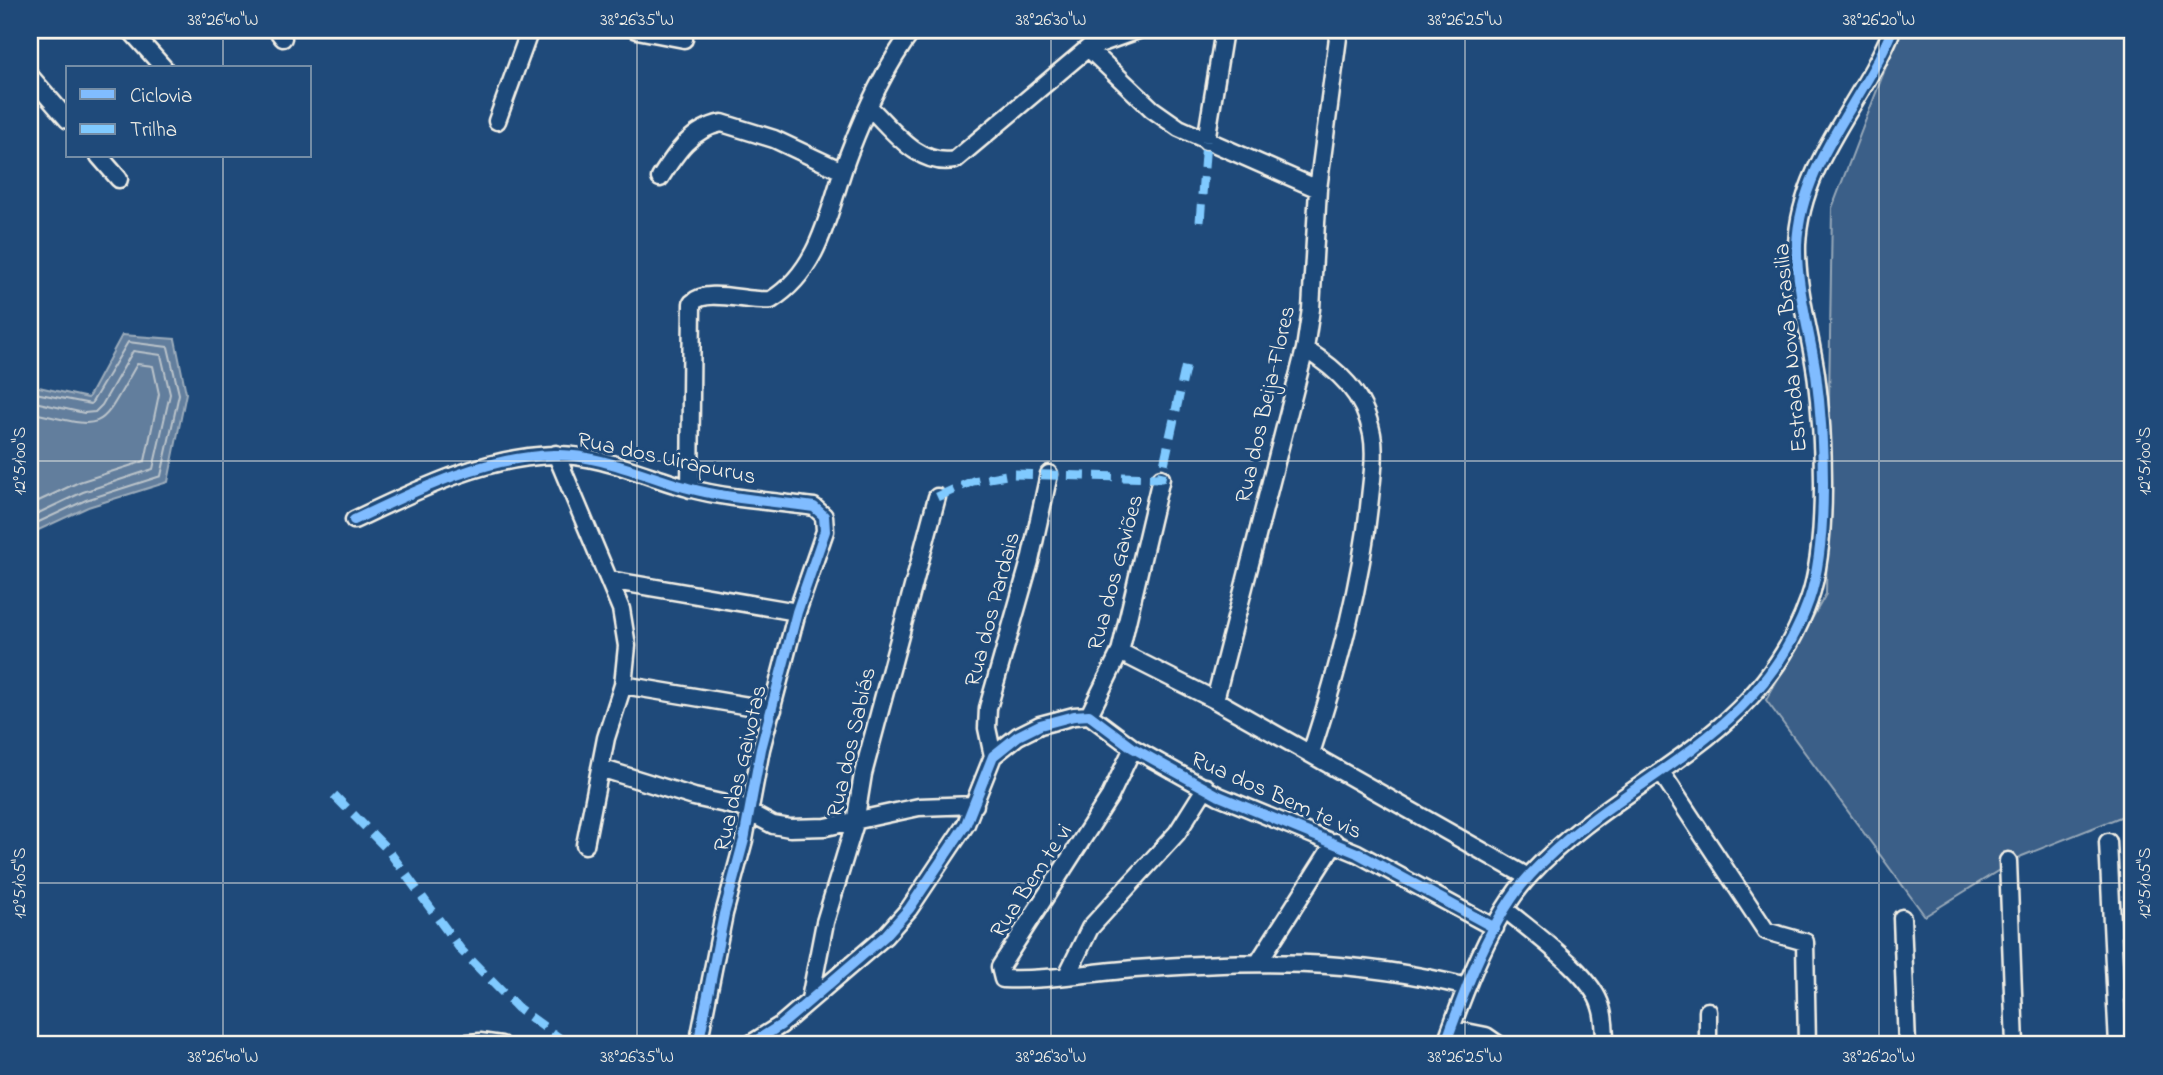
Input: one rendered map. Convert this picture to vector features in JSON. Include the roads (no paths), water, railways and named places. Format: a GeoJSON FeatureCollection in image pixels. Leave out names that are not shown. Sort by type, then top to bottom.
{"type":"FeatureCollection","features":[{"type":"Feature","properties":{"kind":"street"},"geometry":{"type":"LineString","coordinates":[[130,30],[162,66]]}},
{"type":"Feature","properties":{"kind":"street"},"geometry":{"type":"LineString","coordinates":[[497,121],[530,30]]}},
{"type":"Feature","properties":{"kind":"street"},"geometry":{"type":"LineString","coordinates":[[636,30],[684,39]]}},
{"type":"Feature","properties":{"kind":"street"},"geometry":{"type":"LineString","coordinates":[[660,178],[687,141],[710,125],[722,123],[774,139],[842,171],[890,64],[913,30]]}},
{"type":"Feature","properties":{"kind":"street"},"geometry":{"type":"LineString","coordinates":[[869,107],[924,158],[941,163],[955,160],[1087,48],[1139,30]]}},
{"type":"Feature","properties":{"kind":"street"},"geometry":{"type":"LineString","coordinates":[[1206,141],[1224,30]]}},
{"type":"Feature","properties":{"kind":"street","name":"Rua dos Beija-Flores"},"geometry":{"type":"LineString","coordinates":[[1215,700],[1305,349],[1311,309],[1318,188],[1339,30]]}},
{"type":"Feature","properties":{"kind":"street","name":"Estrada Nova Brasilia"},"geometry":{"type":"LineString","coordinates":[[1445,1045],[1467,987],[1495,928],[1528,877],[1556,850],[1720,729],[1749,701],[1775,666],[1810,599],[1819,541],[1821,480],[1816,375],[1797,246],[1803,202],[1815,168],[1878,65],[1892,30]]}},
{"type":"Feature","properties":{"kind":"street"},"geometry":{"type":"LineString","coordinates":[[1087,48],[1152,109],[1179,128],[1318,188]]}},
{"type":"Feature","properties":{"kind":"street"},"geometry":{"type":"LineString","coordinates":[[30,76],[66,118]]}},
{"type":"Feature","properties":{"kind":"street"},"geometry":{"type":"LineString","coordinates":[[101,158],[119,178]]}},
{"type":"Feature","properties":{"kind":"street","name":"Rua dos Uirapurus"},"geometry":{"type":"LineString","coordinates":[[690,489],[692,303],[702,296],[771,300],[790,284],[818,246],[842,171]]}},
{"type":"Feature","properties":{"kind":"street"},"geometry":{"type":"LineString","coordinates":[[1305,349],[1337,370],[1351,388],[1366,415],[1373,451],[1366,533],[1353,597],[1335,676],[1311,753]]}},
{"type":"Feature","properties":{"kind":"street","name":"Rua dos Uirapurus"},"geometry":{"type":"LineString","coordinates":[[556,454],[572,498],[609,580],[625,630],[623,685],[600,768],[585,845]]}},
{"type":"Feature","properties":{"kind":"street","name":"Rua dos Uirapurus"},"geometry":{"type":"LineString","coordinates":[[354,520],[441,480],[471,470],[556,454],[597,461],[690,489],[814,507]]}},
{"type":"Feature","properties":{"kind":"street","name":"Rua dos Pardais"},"geometry":{"type":"LineString","coordinates":[[993,756],[987,728],[988,708],[1030,561],[1049,474]]}},
{"type":"Feature","properties":{"kind":"street","name":"Rua dos Gaviões"},"geometry":{"type":"LineString","coordinates":[[1089,715],[1120,652],[1161,478]]}},
{"type":"Feature","properties":{"kind":"street","name":"Rua dos Sabiás"},"geometry":{"type":"LineString","coordinates":[[810,999],[825,922],[855,823],[863,774],[937,497]]}},
{"type":"Feature","properties":{"kind":"street","name":"Rua das Gaivotas"},"geometry":{"type":"LineString","coordinates":[[698,1045],[761,748],[797,612],[825,531],[824,516],[814,507]]}},
{"type":"Feature","properties":{"kind":"street"},"geometry":{"type":"LineString","coordinates":[[609,580],[797,612]]}},
{"type":"Feature","properties":{"kind":"street","name":"Rua dos Bem te vis"},"geometry":{"type":"LineString","coordinates":[[1120,652],[1215,700],[1528,877]]}},
{"type":"Feature","properties":{"kind":"street"},"geometry":{"type":"LineString","coordinates":[[623,685],[773,710]]}},
{"type":"Feature","properties":{"kind":"street"},"geometry":{"type":"LineString","coordinates":[[749,1045],[781,1025],[885,936],[909,909],[958,838],[975,805],[993,756],[1018,736],[1040,725],[1089,715]]}},
{"type":"Feature","properties":{"kind":"street","name":"Rua dos Bem te vis"},"geometry":{"type":"LineString","coordinates":[[1089,715],[1133,748],[1206,787],[1257,813],[1335,842],[1495,928]]}},
{"type":"Feature","properties":{"kind":"street","name":"Rua Bem te vi"},"geometry":{"type":"LineString","coordinates":[[1133,748],[1111,796],[999,973],[1003,979],[1258,963],[1379,968],[1467,987]]}},
{"type":"Feature","properties":{"kind":"street"},"geometry":{"type":"LineString","coordinates":[[600,768],[749,811],[773,825],[790,828],[855,823],[919,807],[975,805]]}},
{"type":"Feature","properties":{"kind":"street"},"geometry":{"type":"LineString","coordinates":[[1661,772],[1766,931],[1805,942],[1807,1045]]}},
{"type":"Feature","properties":{"kind":"street"},"geometry":{"type":"LineString","coordinates":[[1067,975],[1090,928],[1177,833],[1206,787]]}},
{"type":"Feature","properties":{"kind":"street"},"geometry":{"type":"LineString","coordinates":[[1258,963],[1335,842]]}},
{"type":"Feature","properties":{"kind":"street"},"geometry":{"type":"LineString","coordinates":[[2108,842],[2118,1045]]}},
{"type":"Feature","properties":{"kind":"street"},"geometry":{"type":"LineString","coordinates":[[2008,861],[2015,1045]]}},
{"type":"Feature","properties":{"kind":"street"},"geometry":{"type":"LineString","coordinates":[[1506,909],[1592,989],[1601,1005],[1605,1045]]}},
{"type":"Feature","properties":{"kind":"street"},"geometry":{"type":"LineString","coordinates":[[1902,918],[1907,1045]]}},
{"type":"Feature","properties":{"kind":"street"},"geometry":{"type":"LineString","coordinates":[[1708,1011],[1708,1045]]}},
{"type":"Feature","properties":{"kind":"street"},"geometry":{"type":"LineString","coordinates":[[1451,1029],[1486,1036],[1499,1045]]}},
{"type":"Feature","properties":{"kind":"street"},"geometry":{"type":"LineString","coordinates":[[445,1045],[480,1042],[500,1045]]}},
{"type":"Feature","properties":{"kind":"water"},"geometry":{"type":"Polygon","coordinates":[[[122,335],[175,339],[186,393],[168,482],[88,507],[30,534],[30,385],[88,398],[122,335]]]}}]}
